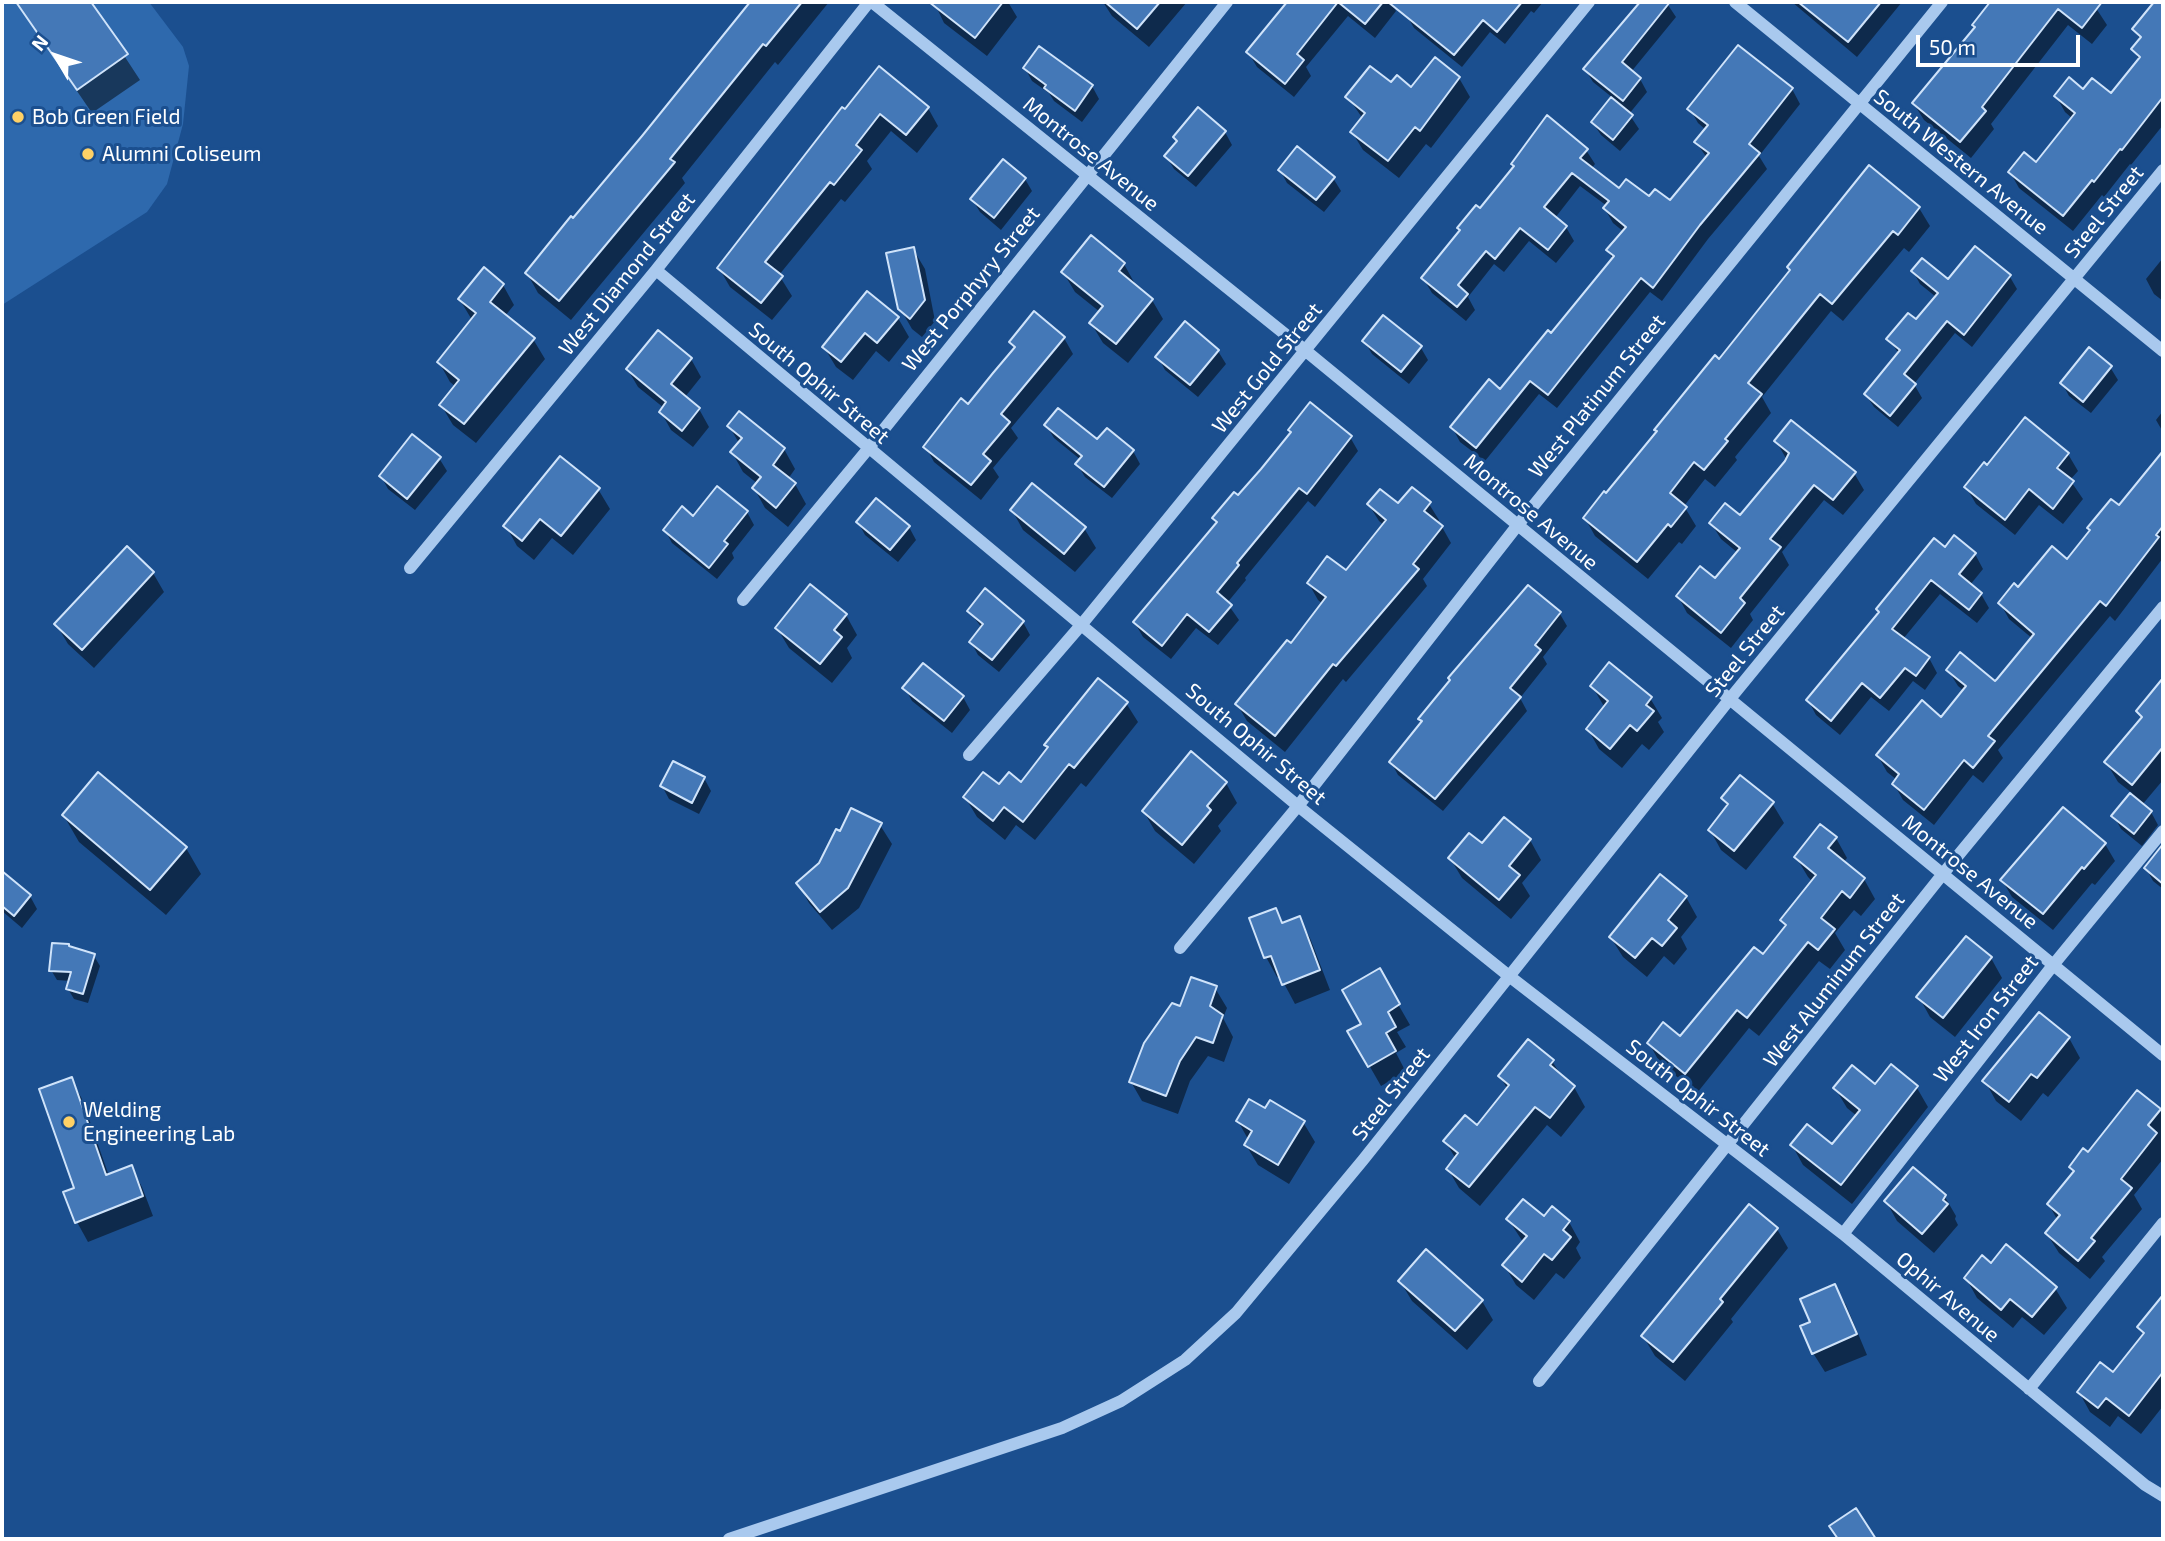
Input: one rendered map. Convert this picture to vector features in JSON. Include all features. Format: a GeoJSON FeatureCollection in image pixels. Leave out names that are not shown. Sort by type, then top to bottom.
{"type":"FeatureCollection","features":[{"type":"Feature","properties":{"kind":"street","name":"Montrose Avenue"},"geometry":{"type":"LineString","coordinates":[[871,2],[1306,351],[2163,1055]]}},
{"type":"Feature","properties":{"kind":"street","name":"West Diamond Street"},"geometry":{"type":"LineString","coordinates":[[411,568],[656,270],[871,2]]}},
{"type":"Feature","properties":{"kind":"street","name":"West Porphyry Street"},"geometry":{"type":"LineString","coordinates":[[743,600],[868,449],[1227,2]]}},
{"type":"Feature","properties":{"kind":"street","name":"West Gold Street"},"geometry":{"type":"LineString","coordinates":[[969,755],[1082,624],[1589,2]]}},
{"type":"Feature","properties":{"kind":"street","name":"South Western Avenue"},"geometry":{"type":"LineString","coordinates":[[1735,2],[2163,351]]}},
{"type":"Feature","properties":{"kind":"street","name":"West Platinum Street"},"geometry":{"type":"LineString","coordinates":[[1180,948],[1298,806],[1517,526],[1942,2]]}},
{"type":"Feature","properties":{"kind":"street","name":"Steel Street"},"geometry":{"type":"LineString","coordinates":[[729,1539],[1062,1428],[1121,1401],[1185,1360],[1236,1313],[1363,1160],[1729,700],[2163,170]]}},
{"type":"Feature","properties":{"kind":"street","name":"South Ophir Street"},"geometry":{"type":"LineString","coordinates":[[656,270],[1298,806],[1509,976],[1843,1234]]}},
{"type":"Feature","properties":{"kind":"street","name":"West Aluminum Street"},"geometry":{"type":"LineString","coordinates":[[1539,1381],[1942,875],[2163,607]]}},
{"type":"Feature","properties":{"kind":"street","name":"West Iron Street"},"geometry":{"type":"LineString","coordinates":[[1843,1234],[2054,964],[2163,831]]}},
{"type":"Feature","properties":{"kind":"street"},"geometry":{"type":"LineString","coordinates":[[2029,1389],[2163,1223]]}},
{"type":"Feature","properties":{"kind":"street","name":"Ophir Avenue"},"geometry":{"type":"LineString","coordinates":[[1843,1234],[2145,1485],[2163,1496]]}},
{"type":"Feature","properties":{"kind":"shaded area","name":"Alumni Coliseum"},"geometry":{"type":"Polygon","coordinates":[[[2,2],[149,2],[183,47],[189,66],[183,124],[167,184],[147,212],[2,305],[2,2]]]}},
{"type":"Feature","properties":{"kind":"building"},"geometry":{"type":"Polygon","coordinates":[[[16,2],[91,2],[128,54],[77,90],[16,2]]]}},
{"type":"Feature","properties":{"kind":"building"},"geometry":{"type":"Polygon","coordinates":[[[750,2],[802,2],[766,46],[763,44],[670,159],[675,162],[559,301],[525,273],[642,136],[750,2]]]}},
{"type":"Feature","properties":{"kind":"building"},"geometry":{"type":"Polygon","coordinates":[[[929,2],[1003,2],[975,38],[929,2]]]}},
{"type":"Feature","properties":{"kind":"building"},"geometry":{"type":"Polygon","coordinates":[[[1105,2],[1160,2],[1137,29],[1105,2]]]}},
{"type":"Feature","properties":{"kind":"building"},"geometry":{"type":"Polygon","coordinates":[[[1287,2],[1338,2],[1297,54],[1304,60],[1285,84],[1246,52],[1287,2]]]}},
{"type":"Feature","properties":{"kind":"building"},"geometry":{"type":"Polygon","coordinates":[[[1338,2],[1383,2],[1365,24],[1338,2]]]}},
{"type":"Feature","properties":{"kind":"building"},"geometry":{"type":"Polygon","coordinates":[[[1388,2],[1522,2],[1497,32],[1483,20],[1454,55],[1388,2]]]}},
{"type":"Feature","properties":{"kind":"building"},"geometry":{"type":"Polygon","coordinates":[[[1640,2],[1670,2],[1622,62],[1641,78],[1623,101],[1583,69],[1640,2]]]}},
{"type":"Feature","properties":{"kind":"building"},"geometry":{"type":"Polygon","coordinates":[[[1798,2],[1881,2],[1848,42],[1798,2]]]}},
{"type":"Feature","properties":{"kind":"building"},"geometry":{"type":"Polygon","coordinates":[[[1990,2],[2102,2],[2082,28],[2058,9],[1982,107],[1986,111],[1960,142],[1912,103],[1975,27],[1972,25],[1990,2]]]}},
{"type":"Feature","properties":{"kind":"building"},"geometry":{"type":"Polygon","coordinates":[[[2154,2],[2163,2],[2163,97],[2122,150],[2120,149],[2094,182],[2092,180],[2063,216],[2008,172],[2024,152],[2036,162],[2075,113],[2054,96],[2069,77],[2083,89],[2092,78],[2111,93],[2140,57],[2131,49],[2141,37],[2132,29],[2154,2]]]}},
{"type":"Feature","properties":{"kind":"building"},"geometry":{"type":"Polygon","coordinates":[[[1738,45],[1793,88],[1749,144],[1760,153],[1700,225],[1653,288],[1641,278],[1548,395],[1530,381],[1476,448],[1450,427],[1489,379],[1500,389],[1548,330],[1551,333],[1614,256],[1606,250],[1626,227],[1603,208],[1609,201],[1572,173],[1544,207],[1567,226],[1548,250],[1520,228],[1495,259],[1486,251],[1458,285],[1468,294],[1457,307],[1421,278],[1460,230],[1457,228],[1476,205],[1480,208],[1514,166],[1511,164],[1547,115],[1588,149],[1580,158],[1619,188],[1626,179],[1649,196],[1655,189],[1670,200],[1709,153],[1694,142],[1708,125],[1687,109],[1738,45]]]}},
{"type":"Feature","properties":{"kind":"building"},"geometry":{"type":"Polygon","coordinates":[[[1039,46],[1093,85],[1075,111],[1023,68],[1039,46]]]}},
{"type":"Feature","properties":{"kind":"building"},"geometry":{"type":"Polygon","coordinates":[[[1435,57],[1460,77],[1420,131],[1415,127],[1388,161],[1350,132],[1365,113],[1345,97],[1370,66],[1391,82],[1397,75],[1411,87],[1435,57]]]}},
{"type":"Feature","properties":{"kind":"building"},"geometry":{"type":"Polygon","coordinates":[[[879,66],[929,107],[906,135],[880,114],[856,145],[862,150],[834,185],[830,182],[765,262],[783,276],[761,303],[717,268],[842,107],[845,109],[879,66]]]}},
{"type":"Feature","properties":{"kind":"building"},"geometry":{"type":"Polygon","coordinates":[[[1611,97],[1633,115],[1613,140],[1591,122],[1611,97]]]}},
{"type":"Feature","properties":{"kind":"building"},"geometry":{"type":"Polygon","coordinates":[[[1198,107],[1226,131],[1188,176],[1164,156],[1177,141],[1173,137],[1198,107]]]}},
{"type":"Feature","properties":{"kind":"building"},"geometry":{"type":"Polygon","coordinates":[[[1297,146],[1335,177],[1316,200],[1278,170],[1297,146]]]}},
{"type":"Feature","properties":{"kind":"building"},"geometry":{"type":"Polygon","coordinates":[[[1003,159],[1026,178],[994,218],[970,199],[1003,159]]]}},
{"type":"Feature","properties":{"kind":"building"},"geometry":{"type":"Polygon","coordinates":[[[1869,165],[1920,207],[1898,235],[1893,231],[1832,304],[1820,294],[1748,383],[1762,394],[1725,439],[1728,441],[1704,470],[1694,462],[1670,493],[1687,507],[1671,527],[1668,524],[1637,562],[1583,518],[1657,431],[1654,430],[1715,355],[1719,359],[1790,270],[1787,267],[1869,165]]]}},
{"type":"Feature","properties":{"kind":"building"},"geometry":{"type":"Polygon","coordinates":[[[1091,235],[1125,263],[1119,271],[1153,299],[1116,344],[1089,323],[1103,306],[1061,272],[1091,235]]]}},
{"type":"Feature","properties":{"kind":"building"},"geometry":{"type":"Polygon","coordinates":[[[1975,246],[2011,275],[1964,335],[1947,321],[1904,374],[1916,384],[1890,416],[1864,394],[1900,350],[1886,339],[1908,313],[1916,319],[1938,293],[1911,271],[1922,258],[1948,279],[1975,246]]]}},
{"type":"Feature","properties":{"kind":"building"},"geometry":{"type":"Polygon","coordinates":[[[914,247],[925,300],[910,319],[898,309],[886,253],[914,247]]]}},
{"type":"Feature","properties":{"kind":"building"},"geometry":{"type":"Polygon","coordinates":[[[484,267],[504,284],[490,302],[535,338],[464,424],[439,405],[459,380],[437,362],[476,313],[458,299],[484,267]]]}},
{"type":"Feature","properties":{"kind":"building"},"geometry":{"type":"Polygon","coordinates":[[[867,291],[899,317],[877,343],[865,333],[841,362],[822,347],[867,291]]]}},
{"type":"Feature","properties":{"kind":"building"},"geometry":{"type":"Polygon","coordinates":[[[1034,311],[1065,337],[1001,414],[1010,422],[983,454],[991,461],[971,485],[923,447],[961,398],[968,404],[1015,347],[1009,342],[1034,311]]]}},
{"type":"Feature","properties":{"kind":"building"},"geometry":{"type":"Polygon","coordinates":[[[1383,315],[1422,346],[1401,372],[1362,341],[1383,315]]]}},
{"type":"Feature","properties":{"kind":"building"},"geometry":{"type":"Polygon","coordinates":[[[1185,321],[1219,350],[1190,385],[1155,357],[1185,321]]]}},
{"type":"Feature","properties":{"kind":"building"},"geometry":{"type":"Polygon","coordinates":[[[658,330],[692,358],[671,384],[700,408],[682,431],[659,412],[666,402],[626,369],[658,330]]]}},
{"type":"Feature","properties":{"kind":"building"},"geometry":{"type":"Polygon","coordinates":[[[2089,347],[2112,366],[2083,402],[2060,383],[2089,347]]]}},
{"type":"Feature","properties":{"kind":"building"},"geometry":{"type":"Polygon","coordinates":[[[1310,402],[1352,436],[1307,494],[1299,488],[1237,563],[1239,565],[1217,592],[1232,605],[1209,632],[1187,614],[1162,646],[1133,622],[1217,522],[1212,518],[1234,492],[1238,495],[1291,432],[1288,430],[1310,402]]]}},
{"type":"Feature","properties":{"kind":"building"},"geometry":{"type":"Polygon","coordinates":[[[1058,408],[1097,439],[1107,428],[1134,450],[1104,487],[1075,464],[1082,456],[1044,425],[1058,408]]]}},
{"type":"Feature","properties":{"kind":"building"},"geometry":{"type":"Polygon","coordinates":[[[739,411],[785,448],[773,465],[796,483],[776,508],[752,488],[761,477],[730,452],[742,438],[727,426],[739,411]]]}},
{"type":"Feature","properties":{"kind":"building"},"geometry":{"type":"Polygon","coordinates":[[[2025,417],[2069,453],[2057,468],[2074,481],[2053,509],[2029,489],[2005,520],[1964,487],[1984,462],[1987,465],[2025,417]]]}},
{"type":"Feature","properties":{"kind":"building"},"geometry":{"type":"Polygon","coordinates":[[[1791,420],[1856,472],[1833,500],[1814,485],[1770,539],[1781,547],[1740,598],[1745,603],[1721,633],[1676,596],[1700,566],[1715,578],[1740,548],[1709,523],[1725,503],[1740,515],[1785,461],[1789,453],[1774,441],[1791,420]]]}},
{"type":"Feature","properties":{"kind":"building"},"geometry":{"type":"Polygon","coordinates":[[[412,434],[441,457],[407,499],[379,476],[412,434]]]}},
{"type":"Feature","properties":{"kind":"building"},"geometry":{"type":"Polygon","coordinates":[[[2163,451],[2163,526],[2156,535],[2159,537],[2106,606],[2100,601],[1988,736],[1995,741],[1973,768],[1964,760],[1924,810],[1892,784],[1899,774],[1876,755],[1922,700],[1941,717],[1966,686],[1946,670],[1960,652],[1995,681],[1997,679],[2034,634],[1998,603],[2014,583],[2018,587],[2052,546],[2067,559],[2090,530],[2087,528],[2111,499],[2119,505],[2163,451]]]}},
{"type":"Feature","properties":{"kind":"building"},"geometry":{"type":"Polygon","coordinates":[[[560,456],[600,488],[561,536],[540,519],[522,541],[503,526],[560,456]]]}},
{"type":"Feature","properties":{"kind":"building"},"geometry":{"type":"Polygon","coordinates":[[[1032,483],[1086,527],[1064,554],[1010,510],[1032,483]]]}},
{"type":"Feature","properties":{"kind":"building"},"geometry":{"type":"Polygon","coordinates":[[[717,486],[748,511],[724,541],[728,544],[709,568],[663,530],[682,506],[693,516],[717,486]]]}},
{"type":"Feature","properties":{"kind":"building"},"geometry":{"type":"Polygon","coordinates":[[[1412,487],[1431,502],[1424,511],[1443,526],[1413,564],[1419,569],[1336,666],[1333,664],[1275,736],[1235,704],[1287,640],[1291,643],[1326,597],[1307,583],[1327,556],[1346,570],[1386,520],[1367,504],[1380,489],[1398,503],[1412,487]]]}},
{"type":"Feature","properties":{"kind":"building"},"geometry":{"type":"Polygon","coordinates":[[[876,498],[910,526],[890,550],[856,522],[876,498]]]}},
{"type":"Feature","properties":{"kind":"building"},"geometry":{"type":"Polygon","coordinates":[[[1954,535],[1976,553],[1959,574],[1982,593],[1969,610],[1931,580],[1892,629],[1930,657],[1916,676],[1905,668],[1880,698],[1862,683],[1831,721],[1806,700],[1879,612],[1876,609],[1934,538],[1945,547],[1954,535]]]}},
{"type":"Feature","properties":{"kind":"building"},"geometry":{"type":"Polygon","coordinates":[[[127,546],[154,572],[82,650],[54,624],[127,546]]]}},
{"type":"Feature","properties":{"kind":"building"},"geometry":{"type":"Polygon","coordinates":[[[810,584],[847,614],[834,630],[842,637],[820,664],[775,628],[810,584]]]}},
{"type":"Feature","properties":{"kind":"building"},"geometry":{"type":"Polygon","coordinates":[[[1528,585],[1561,612],[1535,645],[1541,650],[1510,688],[1521,697],[1435,799],[1389,762],[1422,721],[1418,719],[1450,680],[1448,678],[1528,585]]]}},
{"type":"Feature","properties":{"kind":"building"},"geometry":{"type":"Polygon","coordinates":[[[985,588],[1024,621],[992,660],[969,642],[983,624],[967,611],[985,588]]]}},
{"type":"Feature","properties":{"kind":"building"},"geometry":{"type":"Polygon","coordinates":[[[1609,662],[1652,697],[1646,705],[1654,711],[1637,731],[1630,725],[1610,749],[1586,729],[1608,701],[1590,686],[1609,662]]]}},
{"type":"Feature","properties":{"kind":"building"},"geometry":{"type":"Polygon","coordinates":[[[923,663],[964,696],[944,721],[902,688],[923,663]]]}},
{"type":"Feature","properties":{"kind":"building"},"geometry":{"type":"Polygon","coordinates":[[[1098,678],[1128,702],[1074,768],[1069,764],[1023,822],[1004,807],[993,821],[963,797],[983,772],[999,784],[1009,772],[1021,782],[1048,747],[1044,745],[1098,678]]]}},
{"type":"Feature","properties":{"kind":"building"},"geometry":{"type":"Polygon","coordinates":[[[2163,678],[2163,747],[2132,785],[2104,762],[2142,717],[2136,711],[2163,678]]]}},
{"type":"Feature","properties":{"kind":"building"},"geometry":{"type":"Polygon","coordinates":[[[1191,751],[1227,782],[1207,806],[1211,810],[1182,845],[1142,811],[1191,751]]]}},
{"type":"Feature","properties":{"kind":"building"},"geometry":{"type":"Polygon","coordinates":[[[673,761],[705,777],[692,803],[660,786],[673,761]]]}},
{"type":"Feature","properties":{"kind":"building"},"geometry":{"type":"Polygon","coordinates":[[[98,772],[187,847],[150,890],[62,815],[98,772]]]}},
{"type":"Feature","properties":{"kind":"building"},"geometry":{"type":"Polygon","coordinates":[[[1740,775],[1774,802],[1734,851],[1708,830],[1728,804],[1721,798],[1740,775]]]}},
{"type":"Feature","properties":{"kind":"building"},"geometry":{"type":"Polygon","coordinates":[[[2130,793],[2152,811],[2134,834],[2111,816],[2130,793]]]}},
{"type":"Feature","properties":{"kind":"building"},"geometry":{"type":"Polygon","coordinates":[[[2063,807],[2106,843],[2043,914],[2000,880],[2063,807]]]}},
{"type":"Feature","properties":{"kind":"building"},"geometry":{"type":"Polygon","coordinates":[[[851,808],[882,823],[848,888],[820,912],[796,883],[819,863],[836,829],[840,831],[851,808]]]}},
{"type":"Feature","properties":{"kind":"building"},"geometry":{"type":"Polygon","coordinates":[[[1504,817],[1531,839],[1509,866],[1520,875],[1499,900],[1448,858],[1469,833],[1482,843],[1504,817]]]}},
{"type":"Feature","properties":{"kind":"building"},"geometry":{"type":"Polygon","coordinates":[[[1820,824],[1837,837],[1828,848],[1865,878],[1850,898],[1842,891],[1821,918],[1835,929],[1818,950],[1808,942],[1747,1018],[1737,1010],[1685,1074],[1647,1043],[1663,1022],[1680,1036],[1754,947],[1763,954],[1786,925],[1780,920],[1816,875],[1794,857],[1820,824]]]}},
{"type":"Feature","properties":{"kind":"building"},"geometry":{"type":"Polygon","coordinates":[[[2163,844],[2163,884],[2144,868],[2163,844]]]}},
{"type":"Feature","properties":{"kind":"building"},"geometry":{"type":"Polygon","coordinates":[[[2,871],[31,895],[14,916],[2,906],[2,871]]]}},
{"type":"Feature","properties":{"kind":"building"},"geometry":{"type":"Polygon","coordinates":[[[1660,874],[1687,896],[1668,920],[1677,928],[1662,946],[1652,938],[1635,958],[1609,937],[1660,874]]]}},
{"type":"Feature","properties":{"kind":"building"},"geometry":{"type":"Polygon","coordinates":[[[1276,908],[1282,923],[1300,916],[1320,970],[1282,985],[1271,956],[1264,958],[1249,918],[1276,908]]]}},
{"type":"Feature","properties":{"kind":"building"},"geometry":{"type":"Polygon","coordinates":[[[1966,936],[1992,957],[1943,1018],[1916,997],[1966,936]]]}},
{"type":"Feature","properties":{"kind":"building"},"geometry":{"type":"Polygon","coordinates":[[[52,943],[69,944],[95,954],[83,994],[66,989],[71,972],[49,971],[52,943]]]}},
{"type":"Feature","properties":{"kind":"building"},"geometry":{"type":"Polygon","coordinates":[[[1380,968],[1400,1004],[1388,1012],[1396,1027],[1386,1033],[1396,1051],[1368,1067],[1347,1031],[1361,1024],[1342,990],[1380,968]]]}},
{"type":"Feature","properties":{"kind":"building"},"geometry":{"type":"Polygon","coordinates":[[[1191,977],[1217,986],[1210,1006],[1223,1015],[1213,1043],[1196,1037],[1180,1061],[1166,1096],[1129,1082],[1144,1043],[1172,1003],[1180,1006],[1191,977]]]}},
{"type":"Feature","properties":{"kind":"building"},"geometry":{"type":"Polygon","coordinates":[[[2039,1012],[2070,1037],[2037,1078],[2031,1074],[2009,1102],[1982,1081],[2039,1012]]]}},
{"type":"Feature","properties":{"kind":"building"},"geometry":{"type":"Polygon","coordinates":[[[1528,1039],[1554,1060],[1550,1065],[1575,1086],[1550,1118],[1535,1107],[1469,1187],[1446,1169],[1458,1153],[1443,1141],[1465,1115],[1477,1125],[1509,1085],[1498,1076],[1528,1039]]]}},
{"type":"Feature","properties":{"kind":"building"},"geometry":{"type":"Polygon","coordinates":[[[1891,1064],[1918,1086],[1841,1185],[1790,1145],[1807,1124],[1832,1144],[1860,1110],[1833,1088],[1852,1065],[1875,1084],[1891,1064]]]}},
{"type":"Feature","properties":{"kind":"building"},"geometry":{"type":"Polygon","coordinates":[[[72,1077],[106,1175],[132,1165],[143,1196],[75,1223],[63,1192],[74,1188],[39,1089],[72,1077]]]}},
{"type":"Feature","properties":{"kind":"building"},"geometry":{"type":"Polygon","coordinates":[[[2137,1090],[2161,1109],[2148,1125],[2157,1133],[2121,1179],[2132,1188],[2091,1238],[2095,1241],[2078,1261],[2045,1233],[2060,1215],[2047,1204],[2074,1171],[2069,1167],[2083,1148],[2088,1152],[2137,1090]]]}},
{"type":"Feature","properties":{"kind":"building"},"geometry":{"type":"Polygon","coordinates":[[[1249,1099],[1265,1108],[1270,1100],[1305,1121],[1278,1165],[1244,1145],[1252,1131],[1236,1121],[1249,1099]]]}},
{"type":"Feature","properties":{"kind":"building"},"geometry":{"type":"Polygon","coordinates":[[[1913,1167],[1946,1195],[1943,1200],[1948,1204],[1922,1234],[1884,1201],[1913,1167]]]}},
{"type":"Feature","properties":{"kind":"building"},"geometry":{"type":"Polygon","coordinates":[[[1523,1199],[1544,1216],[1552,1206],[1570,1221],[1563,1230],[1571,1237],[1552,1260],[1544,1254],[1522,1282],[1502,1265],[1527,1236],[1506,1219],[1523,1199]]]}},
{"type":"Feature","properties":{"kind":"building"},"geometry":{"type":"Polygon","coordinates":[[[1749,1204],[1778,1228],[1720,1299],[1723,1302],[1673,1362],[1641,1336],[1749,1204]]]}},
{"type":"Feature","properties":{"kind":"building"},"geometry":{"type":"Polygon","coordinates":[[[2006,1244],[2057,1287],[2032,1317],[2010,1299],[2001,1310],[1964,1278],[1982,1255],[1991,1263],[2006,1244]]]}},
{"type":"Feature","properties":{"kind":"building"},"geometry":{"type":"Polygon","coordinates":[[[1426,1249],[1483,1300],[1455,1331],[1398,1281],[1426,1249]]]}},
{"type":"Feature","properties":{"kind":"building"},"geometry":{"type":"Polygon","coordinates":[[[1835,1284],[1857,1334],[1812,1354],[1800,1326],[1810,1322],[1800,1299],[1835,1284]]]}},
{"type":"Feature","properties":{"kind":"building"},"geometry":{"type":"Polygon","coordinates":[[[2163,1295],[2163,1372],[2129,1416],[2106,1398],[2098,1408],[2077,1392],[2100,1362],[2113,1372],[2144,1333],[2137,1327],[2163,1295]]]}},
{"type":"Feature","properties":{"kind":"building"},"geometry":{"type":"Polygon","coordinates":[[[1856,1508],[1876,1539],[1838,1539],[1829,1526],[1856,1508]]]}},
{"type":"Feature","properties":{"kind":"place","name":"Bob Green Field"},"geometry":{"type":"Point","coordinates":[18,117]}},
{"type":"Feature","properties":{"kind":"place","name":"Alumni Coliseum"},"geometry":{"type":"Point","coordinates":[88,154]}},
{"type":"Feature","properties":{"kind":"place","name":"Welding Engineering Lab"},"geometry":{"type":"Point","coordinates":[69,1122]}}]}
